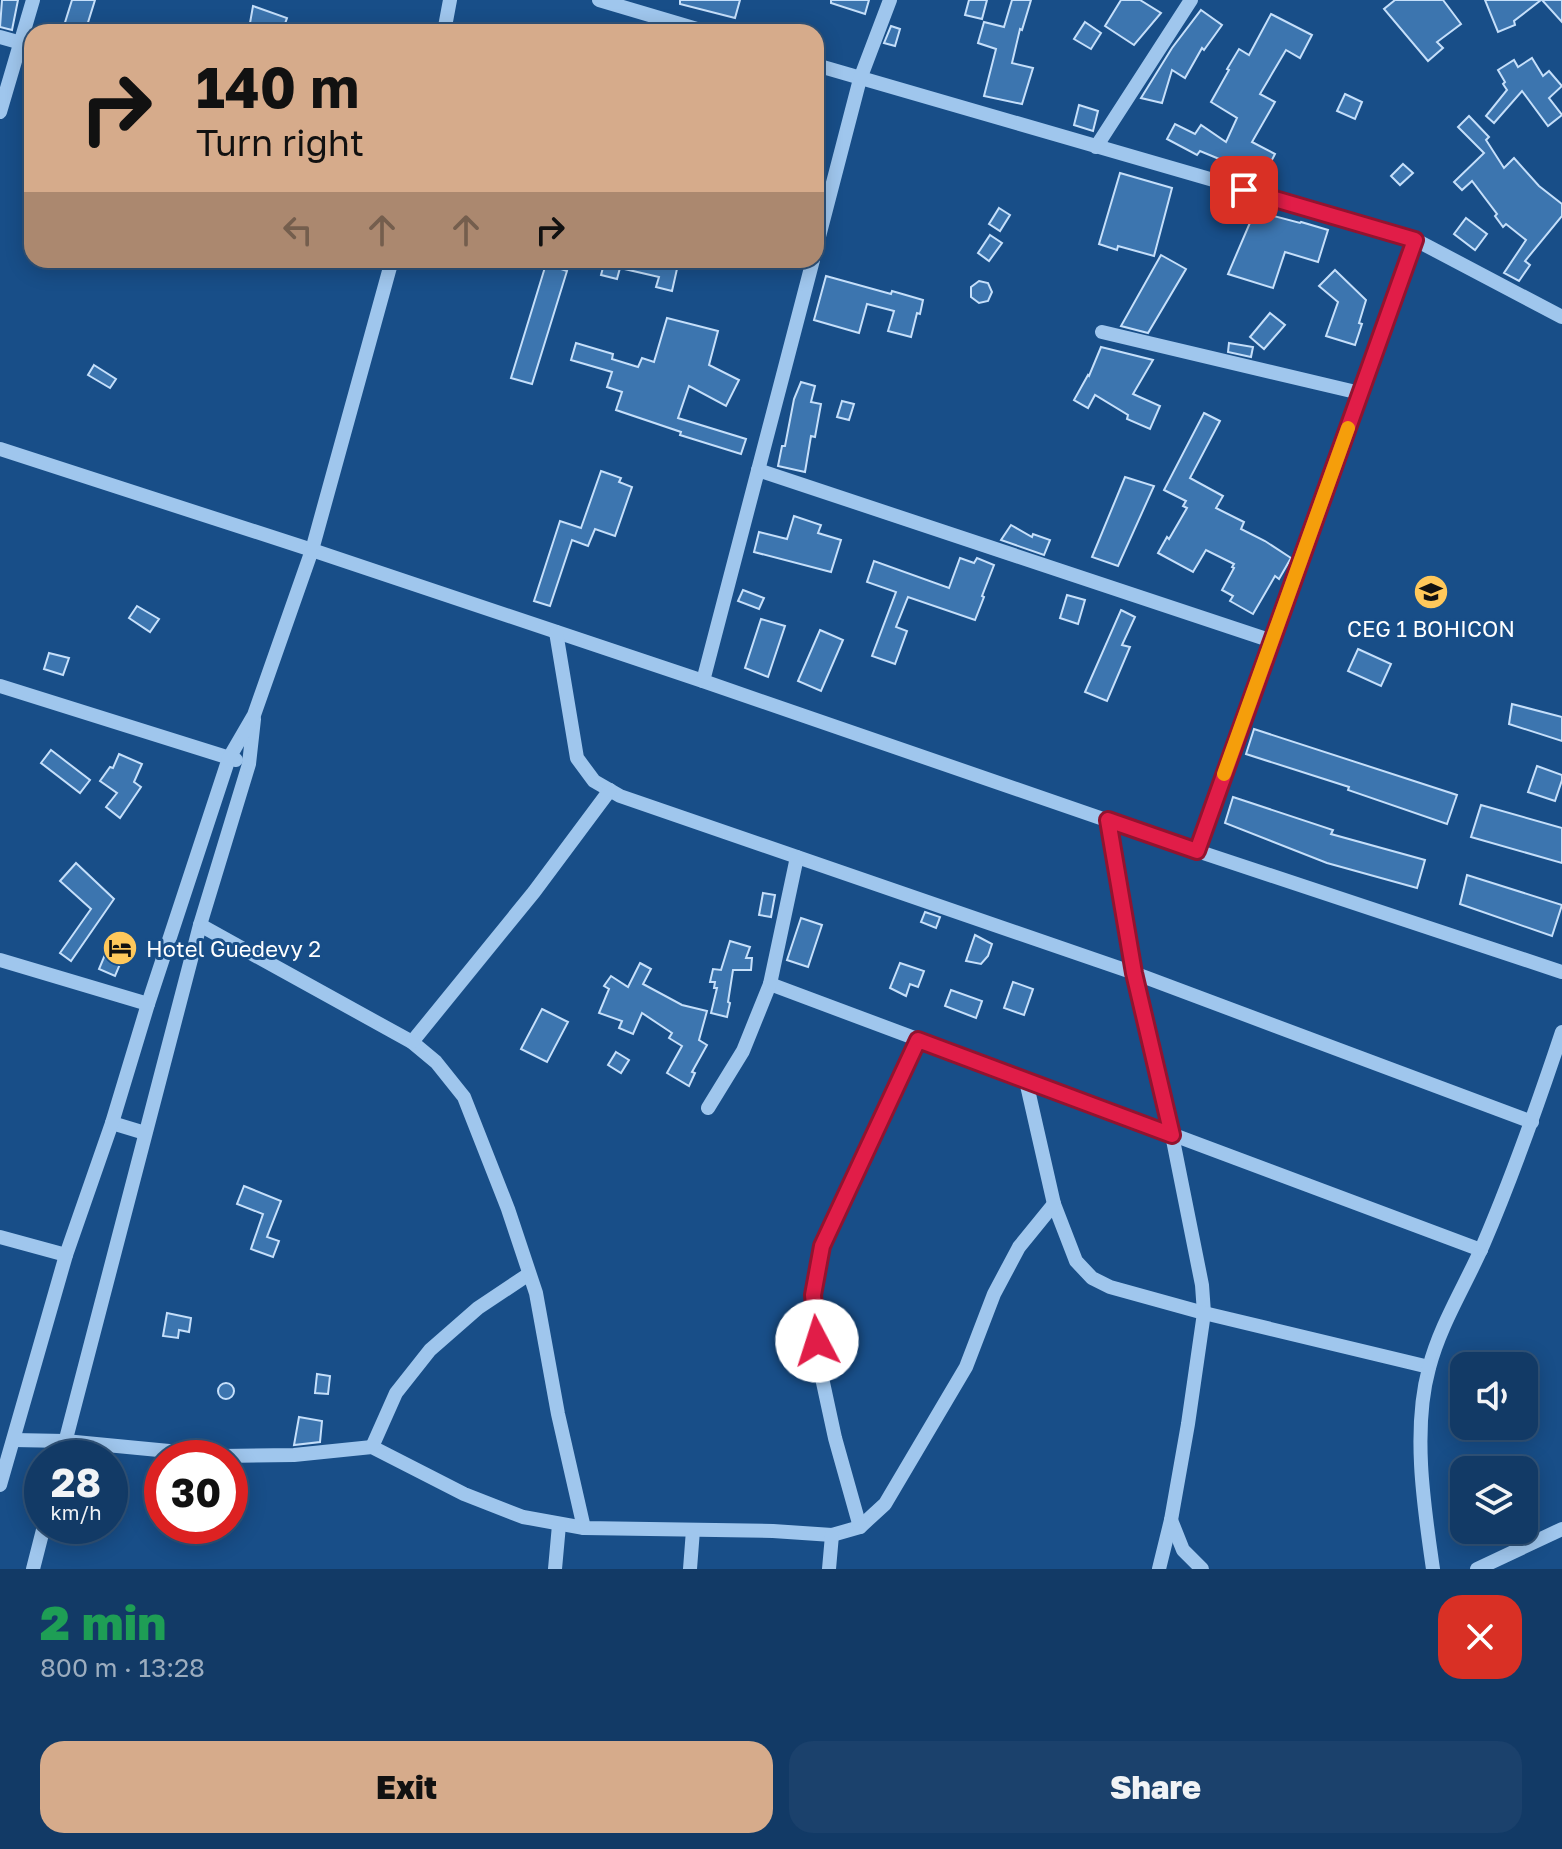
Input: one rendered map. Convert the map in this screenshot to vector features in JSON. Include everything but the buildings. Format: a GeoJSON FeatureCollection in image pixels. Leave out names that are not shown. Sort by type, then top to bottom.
{"type":"FeatureCollection","features":[{"type":"Feature","properties":{"kind":"street"},"geometry":{"type":"LineString","coordinates":[[29,24],[33,0]]}},
{"type":"Feature","properties":{"kind":"street"},"geometry":{"type":"LineString","coordinates":[[446,24],[450,0]]}},
{"type":"Feature","properties":{"kind":"street"},"geometry":{"type":"LineString","coordinates":[[599,0],[680,24]]}},
{"type":"Feature","properties":{"kind":"street"},"geometry":{"type":"LineString","coordinates":[[824,217],[860,79],[890,0]]}},
{"type":"Feature","properties":{"kind":"street"},"geometry":{"type":"LineString","coordinates":[[1096,147],[1189,1]]}},
{"type":"Feature","properties":{"kind":"street"},"geometry":{"type":"LineString","coordinates":[[0,37],[24,43]]}},
{"type":"Feature","properties":{"kind":"street"},"geometry":{"type":"LineString","coordinates":[[0,112],[24,49]]}},
{"type":"Feature","properties":{"kind":"street"},"geometry":{"type":"LineString","coordinates":[[824,68],[1415,240],[1562,317]]}},
{"type":"Feature","properties":{"kind":"street"},"geometry":{"type":"LineString","coordinates":[[1197,851],[1415,240]]}},
{"type":"Feature","properties":{"kind":"street"},"geometry":{"type":"LineString","coordinates":[[0,1485],[66,1255],[112,1123],[229,758],[254,715],[312,550],[390,268]]}},
{"type":"Feature","properties":{"kind":"street"},"geometry":{"type":"LineString","coordinates":[[703,681],[811,268]]}},
{"type":"Feature","properties":{"kind":"street"},"geometry":{"type":"LineString","coordinates":[[1102,332],[1360,393]]}},
{"type":"Feature","properties":{"kind":"street"},"geometry":{"type":"LineString","coordinates":[[0,449],[312,550],[1562,972]]}},
{"type":"Feature","properties":{"kind":"street"},"geometry":{"type":"LineString","coordinates":[[758,470],[1272,641]]}},
{"type":"Feature","properties":{"kind":"street"},"geometry":{"type":"LineString","coordinates":[[556,632],[577,758],[594,781],[620,796],[1134,973],[1532,1122]]}},
{"type":"Feature","properties":{"kind":"street"},"geometry":{"type":"LineString","coordinates":[[0,686],[249,764]]}},
{"type":"Feature","properties":{"kind":"street"},"geometry":{"type":"LineString","coordinates":[[65,1440],[200,925],[249,764],[254,715]]}},
{"type":"Feature","properties":{"kind":"street"},"geometry":{"type":"LineString","coordinates":[[412,1042],[534,892],[610,790]]}},
{"type":"Feature","properties":{"kind":"street"},"geometry":{"type":"LineString","coordinates":[[1108,820],[1134,973],[1172,1135],[1202,1285],[1204,1313],[1188,1424],[1159,1569]]}},
{"type":"Feature","properties":{"kind":"street"},"geometry":{"type":"LineString","coordinates":[[708,1108],[743,1051],[770,984],[797,857]]}},
{"type":"Feature","properties":{"kind":"street"},"geometry":{"type":"LineString","coordinates":[[200,925],[412,1042],[436,1062],[464,1097],[508,1209],[536,1293],[558,1414],[584,1528]]}},
{"type":"Feature","properties":{"kind":"street"},"geometry":{"type":"LineString","coordinates":[[0,960],[148,1004]]}},
{"type":"Feature","properties":{"kind":"street"},"geometry":{"type":"LineString","coordinates":[[770,984],[1481,1250]]}},
{"type":"Feature","properties":{"kind":"street"},"geometry":{"type":"LineString","coordinates":[[1433,1569],[1424,1506],[1421,1445],[1429,1367],[1447,1319],[1508,1185],[1562,1032]]}},
{"type":"Feature","properties":{"kind":"street"},"geometry":{"type":"LineString","coordinates":[[860,1527],[835,1438],[819,1364],[813,1295],[822,1246],[918,1040]]}},
{"type":"Feature","properties":{"kind":"street"},"geometry":{"type":"LineString","coordinates":[[1026,1081],[1054,1204],[1076,1261],[1092,1278],[1110,1287],[1204,1313],[1429,1367]]}},
{"type":"Feature","properties":{"kind":"street"},"geometry":{"type":"LineString","coordinates":[[112,1123],[145,1133]]}},
{"type":"Feature","properties":{"kind":"street"},"geometry":{"type":"LineString","coordinates":[[128,1447],[221,1456],[294,1455],[372,1447],[464,1494],[523,1517],[559,1525],[832,1535],[860,1527],[885,1504],[966,1367],[994,1294],[1019,1247],[1054,1204]]}},
{"type":"Feature","properties":{"kind":"street"},"geometry":{"type":"LineString","coordinates":[[0,1237],[66,1255]]}},
{"type":"Feature","properties":{"kind":"street"},"geometry":{"type":"LineString","coordinates":[[372,1447],[396,1393],[430,1350],[478,1308],[529,1274]]}},
{"type":"Feature","properties":{"kind":"street"},"geometry":{"type":"LineString","coordinates":[[14,1440],[24,1440]]}},
{"type":"Feature","properties":{"kind":"street"},"geometry":{"type":"LineString","coordinates":[[1171,1520],[1183,1550],[1202,1569]]}},
{"type":"Feature","properties":{"kind":"street"},"geometry":{"type":"LineString","coordinates":[[555,1569],[559,1525]]}},
{"type":"Feature","properties":{"kind":"street"},"geometry":{"type":"LineString","coordinates":[[1477,1569],[1562,1529]]}},
{"type":"Feature","properties":{"kind":"street"},"geometry":{"type":"LineString","coordinates":[[690,1569],[693,1530]]}},
{"type":"Feature","properties":{"kind":"street"},"geometry":{"type":"LineString","coordinates":[[829,1569],[832,1535]]}},
{"type":"Feature","properties":{"kind":"street"},"geometry":{"type":"LineString","coordinates":[[33,1569],[39,1544]]}},
{"type":"Feature","properties":{"kind":"slow traffic"},"geometry":{"type":"LineString","coordinates":[[1224,774],[1348,428]]}},
{"type":"Feature","properties":{"kind":"place","name":"CEG 1 BOHICON"},"geometry":{"type":"Point","coordinates":[1431,592]}},
{"type":"Feature","properties":{"kind":"place","name":"Hotel Guedevy 2"},"geometry":{"type":"Point","coordinates":[120,948]}},
{"type":"Feature","properties":{"kind":"route"},"geometry":{"type":"LineString","coordinates":[[817,1341],[813,1295],[822,1246],[918,1040],[1172,1135],[1134,973],[1108,820],[1197,851],[1415,240],[1244,190]]}}]}
